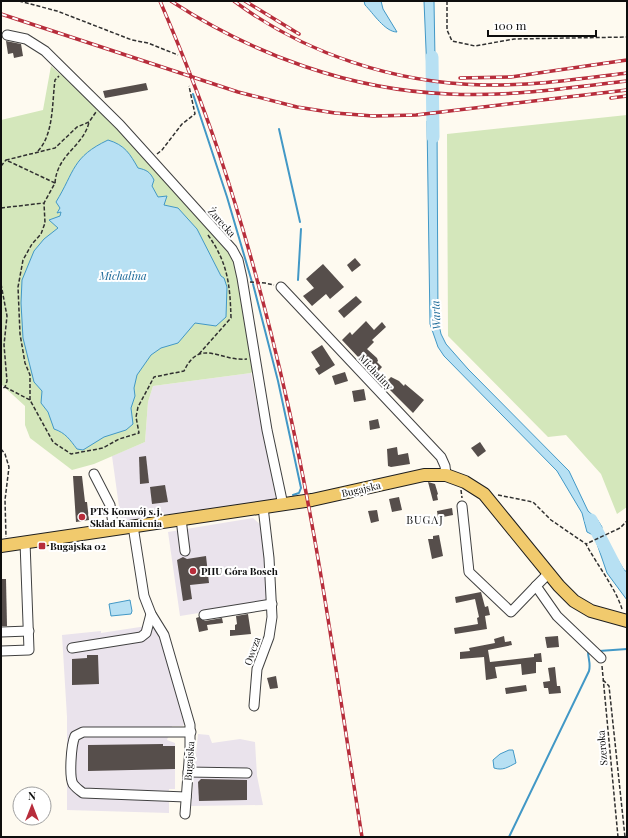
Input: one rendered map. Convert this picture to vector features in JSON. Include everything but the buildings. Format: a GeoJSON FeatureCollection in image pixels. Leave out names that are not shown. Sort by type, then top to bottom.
{"type":"FeatureCollection","features":[{"type":"Feature","properties":{"kind":"main road","name":"Bugajska"},"geometry":{"type":"LineString","coordinates":[[3,546],[332,496],[424,475],[446,475],[465,482],[484,494],[549,574],[564,591],[581,606],[604,616],[626,621]]}},
{"type":"Feature","properties":{"kind":"street","name":"Żarecka"},"geometry":{"type":"LineString","coordinates":[[7,35],[26,39],[37,44],[71,76],[101,105],[232,249],[238,260],[243,282],[256,362],[283,504]]}},
{"type":"Feature","properties":{"kind":"street","name":"Michaliny"},"geometry":{"type":"LineString","coordinates":[[281,287],[440,457],[445,466],[446,475]]}},
{"type":"Feature","properties":{"kind":"street"},"geometry":{"type":"LineString","coordinates":[[94,474],[110,505],[114,529]]}},
{"type":"Feature","properties":{"kind":"street"},"geometry":{"type":"LineString","coordinates":[[462,506],[469,572],[511,612],[549,574]]}},
{"type":"Feature","properties":{"kind":"street","name":"Owcza"},"geometry":{"type":"LineString","coordinates":[[254,706],[257,669],[271,629],[272,604],[263,507]]}},
{"type":"Feature","properties":{"kind":"street"},"geometry":{"type":"LineString","coordinates":[[181,519],[185,551]]}},
{"type":"Feature","properties":{"kind":"street","name":"Bugajska"},"geometry":{"type":"LineString","coordinates":[[133,526],[144,596],[164,635],[191,732],[185,814]]}},
{"type":"Feature","properties":{"kind":"street"},"geometry":{"type":"LineString","coordinates":[[1,651],[29,650],[25,542]]}},
{"type":"Feature","properties":{"kind":"street"},"geometry":{"type":"LineString","coordinates":[[536,586],[557,616],[601,658]]}},
{"type":"Feature","properties":{"kind":"street"},"geometry":{"type":"LineString","coordinates":[[204,615],[272,604]]}},
{"type":"Feature","properties":{"kind":"street"},"geometry":{"type":"LineString","coordinates":[[72,648],[141,637],[146,633],[152,614]]}},
{"type":"Feature","properties":{"kind":"street"},"geometry":{"type":"LineString","coordinates":[[1,632],[29,631]]}},
{"type":"Feature","properties":{"kind":"street"},"geometry":{"type":"LineString","coordinates":[[186,798],[83,793],[77,789],[72,780],[72,745],[74,736],[84,732],[191,732]]}},
{"type":"Feature","properties":{"kind":"street"},"geometry":{"type":"LineString","coordinates":[[188,772],[247,773]]}},
{"type":"Feature","properties":{"kind":"path"},"geometry":{"type":"LineString","coordinates":[[19,1],[57,11],[96,24],[132,40],[148,43],[178,55]]}},
{"type":"Feature","properties":{"kind":"path"},"geometry":{"type":"LineString","coordinates":[[447,1],[447,30],[452,41],[475,46],[514,39],[627,37]]}},
{"type":"Feature","properties":{"kind":"path"},"geometry":{"type":"LineString","coordinates":[[37,153],[44,143],[48,133],[55,80],[59,76],[71,76]]}},
{"type":"Feature","properties":{"kind":"path"},"geometry":{"type":"LineString","coordinates":[[150,158],[162,150],[182,124],[195,114],[190,86]]}},
{"type":"Feature","properties":{"kind":"path"},"geometry":{"type":"LineString","coordinates":[[101,105],[89,122],[88,127],[60,163],[56,172],[55,184],[44,203],[45,223],[41,234],[32,244],[23,260],[18,287],[20,334],[25,363],[30,375],[30,400],[53,442],[71,454],[92,451],[139,433],[136,417],[138,407],[154,377],[184,371],[189,360],[198,354],[231,318],[230,287],[220,251],[206,232]]}},
{"type":"Feature","properties":{"kind":"path"},"geometry":{"type":"LineString","coordinates":[[1,166],[6,160],[55,148],[77,127],[89,122]]}},
{"type":"Feature","properties":{"kind":"path"},"geometry":{"type":"LineString","coordinates":[[6,160],[55,184]]}},
{"type":"Feature","properties":{"kind":"path"},"geometry":{"type":"LineString","coordinates":[[1,208],[44,203]]}},
{"type":"Feature","properties":{"kind":"path"},"geometry":{"type":"LineString","coordinates":[[243,282],[265,283],[281,287]]}},
{"type":"Feature","properties":{"kind":"path"},"geometry":{"type":"LineString","coordinates":[[1,284],[7,316],[4,345],[7,381],[5,387],[1,389]]}},
{"type":"Feature","properties":{"kind":"path"},"geometry":{"type":"LineString","coordinates":[[198,354],[212,352],[225,358],[251,359],[256,362]]}},
{"type":"Feature","properties":{"kind":"path"},"geometry":{"type":"LineString","coordinates":[[5,387],[30,400]]}},
{"type":"Feature","properties":{"kind":"path"},"geometry":{"type":"LineString","coordinates":[[1,449],[5,454],[9,467],[5,500],[3,546]]}},
{"type":"Feature","properties":{"kind":"path"},"geometry":{"type":"LineString","coordinates":[[460,486],[462,506]]}},
{"type":"Feature","properties":{"kind":"path"},"geometry":{"type":"LineString","coordinates":[[484,494],[512,496],[533,502],[551,520],[586,544],[598,568],[618,596],[626,621]]}},
{"type":"Feature","properties":{"kind":"path"},"geometry":{"type":"LineString","coordinates":[[586,544],[620,528],[627,521]]}},
{"type":"Feature","properties":{"kind":"path","name":"Szeroka"},"geometry":{"type":"LineString","coordinates":[[601,658],[618,837]]}},
{"type":"Feature","properties":{"kind":"path"},"geometry":{"type":"LineString","coordinates":[[603,680],[609,686],[625,837]]}},
{"type":"Feature","properties":{"kind":"shaded area"},"geometry":{"type":"Polygon","coordinates":[[[251,373],[276,499],[121,521],[112,456],[145,442],[148,402],[153,386],[251,373]]]}},
{"type":"Feature","properties":{"kind":"shaded area"},"geometry":{"type":"Polygon","coordinates":[[[253,518],[262,526],[268,599],[266,602],[180,616],[168,532],[253,518]]]}},
{"type":"Feature","properties":{"kind":"shaded area"},"geometry":{"type":"Polygon","coordinates":[[[153,625],[158,629],[184,724],[183,726],[172,726],[167,740],[175,743],[175,789],[169,789],[169,813],[67,810],[67,717],[62,635],[101,631],[101,633],[153,625]]]}},
{"type":"Feature","properties":{"kind":"shaded area"},"geometry":{"type":"Polygon","coordinates":[[[198,734],[209,735],[212,743],[240,739],[255,742],[257,776],[263,805],[191,806],[198,734]]]}},
{"type":"Feature","properties":{"kind":"green space"},"geometry":{"type":"Polygon","coordinates":[[[51,66],[60,74],[68,78],[121,129],[235,259],[245,324],[249,324],[256,367],[251,373],[153,386],[148,402],[145,442],[94,464],[72,470],[30,438],[25,425],[25,406],[1,384],[1,120],[43,110],[51,66]]]}},
{"type":"Feature","properties":{"kind":"green space"},"geometry":{"type":"Polygon","coordinates":[[[627,115],[627,507],[617,514],[601,474],[566,435],[548,437],[448,336],[447,134],[627,115]]]}},
{"type":"Feature","properties":{"kind":"water"},"geometry":{"type":"Polygon","coordinates":[[[364,1],[381,1],[383,9],[397,32],[384,26],[365,5],[364,1]]]}},
{"type":"Feature","properties":{"kind":"water"},"geometry":{"type":"Polygon","coordinates":[[[424,1],[434,1],[435,59],[437,74],[427,73],[424,1]]]}},
{"type":"Feature","properties":{"kind":"water"},"geometry":{"type":"Polygon","coordinates":[[[427,121],[437,121],[438,320],[441,334],[446,344],[468,369],[569,471],[588,511],[597,519],[602,527],[601,532],[603,534],[595,538],[587,532],[582,513],[557,471],[444,356],[438,347],[430,324],[427,121]]]}},
{"type":"Feature","properties":{"kind":"water","name":"Michalina"},"geometry":{"type":"Polygon","coordinates":[[[108,140],[123,147],[138,168],[150,173],[154,180],[152,186],[158,197],[167,196],[164,205],[178,208],[197,229],[221,276],[224,278],[227,287],[226,317],[216,326],[195,323],[178,343],[161,348],[151,355],[137,375],[134,388],[135,396],[131,408],[133,424],[126,430],[104,437],[83,450],[77,449],[65,435],[54,429],[48,412],[41,403],[42,391],[34,382],[23,338],[21,303],[22,280],[34,251],[44,239],[58,228],[49,220],[60,216],[61,212],[57,213],[60,208],[56,202],[76,166],[87,152],[108,140]]]}},
{"type":"Feature","properties":{"kind":"water"},"geometry":{"type":"Polygon","coordinates":[[[604,537],[624,570],[627,572],[627,600],[607,573],[596,541],[604,537]]]}},
{"type":"Feature","properties":{"kind":"water"},"geometry":{"type":"Polygon","coordinates":[[[130,600],[132,611],[131,614],[111,616],[109,604],[130,600]]]}},
{"type":"Feature","properties":{"kind":"water"},"geometry":{"type":"Polygon","coordinates":[[[513,750],[516,763],[503,769],[494,768],[493,760],[500,754],[513,750]]]}},
{"type":"Feature","properties":{"kind":"waterway","name":"Warta"},"geometry":{"type":"LineString","coordinates":[[432,57],[433,137]]}},
{"type":"Feature","properties":{"kind":"waterway"},"geometry":{"type":"LineString","coordinates":[[193,94],[227,197],[252,282]]}},
{"type":"Feature","properties":{"kind":"waterway"},"geometry":{"type":"LineString","coordinates":[[279,129],[300,222]]}},
{"type":"Feature","properties":{"kind":"waterway"},"geometry":{"type":"LineString","coordinates":[[298,280],[301,229]]}},
{"type":"Feature","properties":{"kind":"waterway"},"geometry":{"type":"LineString","coordinates":[[253,284],[278,381],[301,488],[299,493],[293,495]]}},
{"type":"Feature","properties":{"kind":"waterway","name":"Warta"},"geometry":{"type":"LineString","coordinates":[[591,520],[620,576],[627,584]]}},
{"type":"Feature","properties":{"kind":"waterway"},"geometry":{"type":"LineString","coordinates":[[599,651],[627,649]]}},
{"type":"Feature","properties":{"kind":"waterway"},"geometry":{"type":"LineString","coordinates":[[509,837],[589,671],[590,666],[588,651],[590,651]]}},
{"type":"Feature","properties":{"kind":"railway"},"geometry":{"type":"LineString","coordinates":[[160,1],[176,38],[218,150],[247,245],[273,341],[288,405],[310,513],[362,837]]}},
{"type":"Feature","properties":{"kind":"railway"},"geometry":{"type":"LineString","coordinates":[[171,1],[236,38],[269,53],[339,77],[375,85],[412,91],[471,95],[516,93],[627,81]]}},
{"type":"Feature","properties":{"kind":"railway"},"geometry":{"type":"LineString","coordinates":[[234,1],[261,20],[290,36],[352,62],[384,72],[450,83],[483,85],[555,82],[627,73]]}},
{"type":"Feature","properties":{"kind":"railway"},"geometry":{"type":"LineString","coordinates":[[245,1],[299,34]]}},
{"type":"Feature","properties":{"kind":"railway"},"geometry":{"type":"LineString","coordinates":[[1,14],[238,92],[297,107],[335,113],[373,116],[416,115],[627,90]]}},
{"type":"Feature","properties":{"kind":"railway"},"geometry":{"type":"LineString","coordinates":[[460,78],[511,77],[627,60]]}},
{"type":"Feature","properties":{"kind":"railway"},"geometry":{"type":"LineString","coordinates":[[611,98],[627,96]]}},
{"type":"Feature","properties":{"kind":"place","name":"PTS Konwój s.j. Skład Kamienia"},"geometry":{"type":"Point","coordinates":[82,517]}},
{"type":"Feature","properties":{"kind":"place","name":"Bugajska 02"},"geometry":{"type":"Point","coordinates":[42,546]}},
{"type":"Feature","properties":{"kind":"place","name":"PHU Góra Bosch"},"geometry":{"type":"Point","coordinates":[193,571]}},
{"type":"Feature","properties":{"kind":"district","name":"BUGAJ"},"geometry":{"type":"Point","coordinates":[425,520]}}]}
